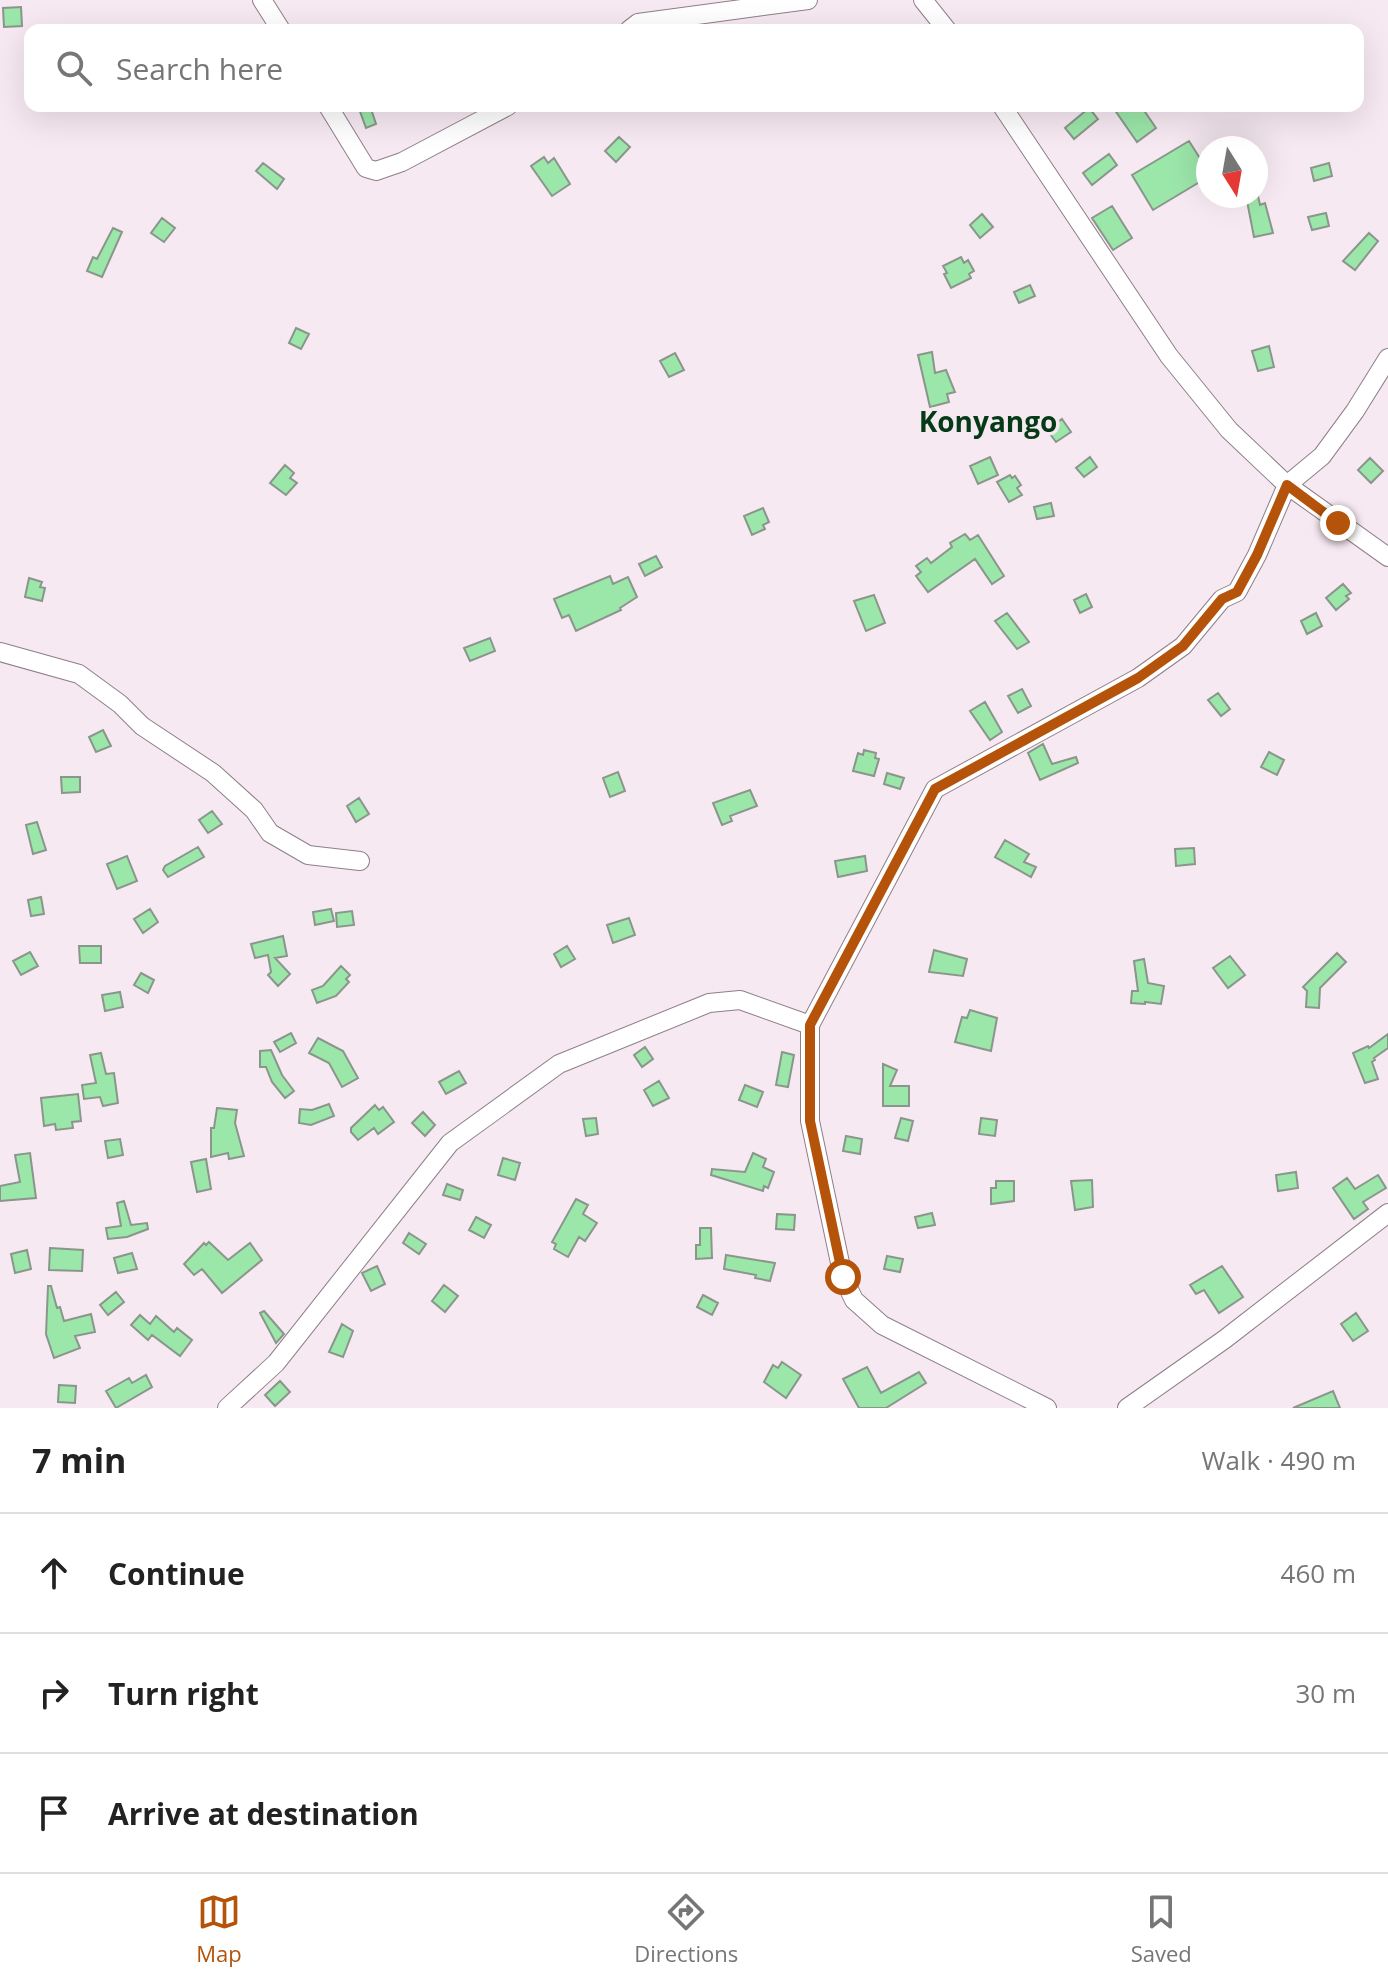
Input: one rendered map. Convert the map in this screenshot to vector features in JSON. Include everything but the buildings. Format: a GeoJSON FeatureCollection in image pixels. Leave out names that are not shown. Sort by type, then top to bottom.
{"type":"FeatureCollection","features":[{"type":"Feature","properties":{"kind":"street"},"geometry":{"type":"LineString","coordinates":[[262,0],[277,24]]}},
{"type":"Feature","properties":{"kind":"street"},"geometry":{"type":"LineString","coordinates":[[637,24],[808,0]]}},
{"type":"Feature","properties":{"kind":"street"},"geometry":{"type":"LineString","coordinates":[[923,0],[942,24]]}},
{"type":"Feature","properties":{"kind":"street"},"geometry":{"type":"LineString","coordinates":[[332,112],[366,168],[376,171],[402,162],[497,112]]}},
{"type":"Feature","properties":{"kind":"street"},"geometry":{"type":"LineString","coordinates":[[1006,112],[1169,356],[1229,430],[1287,485],[1388,557]]}},
{"type":"Feature","properties":{"kind":"street"},"geometry":{"type":"LineString","coordinates":[[1047,1408],[882,1325],[854,1300],[843,1277],[810,1121],[810,1025],[935,789],[1138,678],[1183,646],[1222,599],[1237,592],[1257,555],[1287,485],[1322,456],[1388,358]]}},
{"type":"Feature","properties":{"kind":"street"},"geometry":{"type":"LineString","coordinates":[[0,652],[79,674],[120,704],[142,726],[213,773],[254,810],[270,833],[308,855],[360,861]]}},
{"type":"Feature","properties":{"kind":"street"},"geometry":{"type":"LineString","coordinates":[[227,1408],[276,1363],[450,1143],[559,1064],[709,1003],[740,1000],[810,1025]]}},
{"type":"Feature","properties":{"kind":"street"},"geometry":{"type":"LineString","coordinates":[[1127,1408],[1225,1339],[1388,1213]]}},
{"type":"Feature","properties":{"kind":"district","name":"Konyango"},"geometry":{"type":"Point","coordinates":[988,421]}},
{"type":"Feature","properties":{"kind":"route"},"geometry":{"type":"LineString","coordinates":[[843,1277],[810,1121],[810,1025],[935,789],[1138,678],[1183,646],[1222,599],[1237,592],[1257,555],[1287,485],[1338,523]]}}]}
